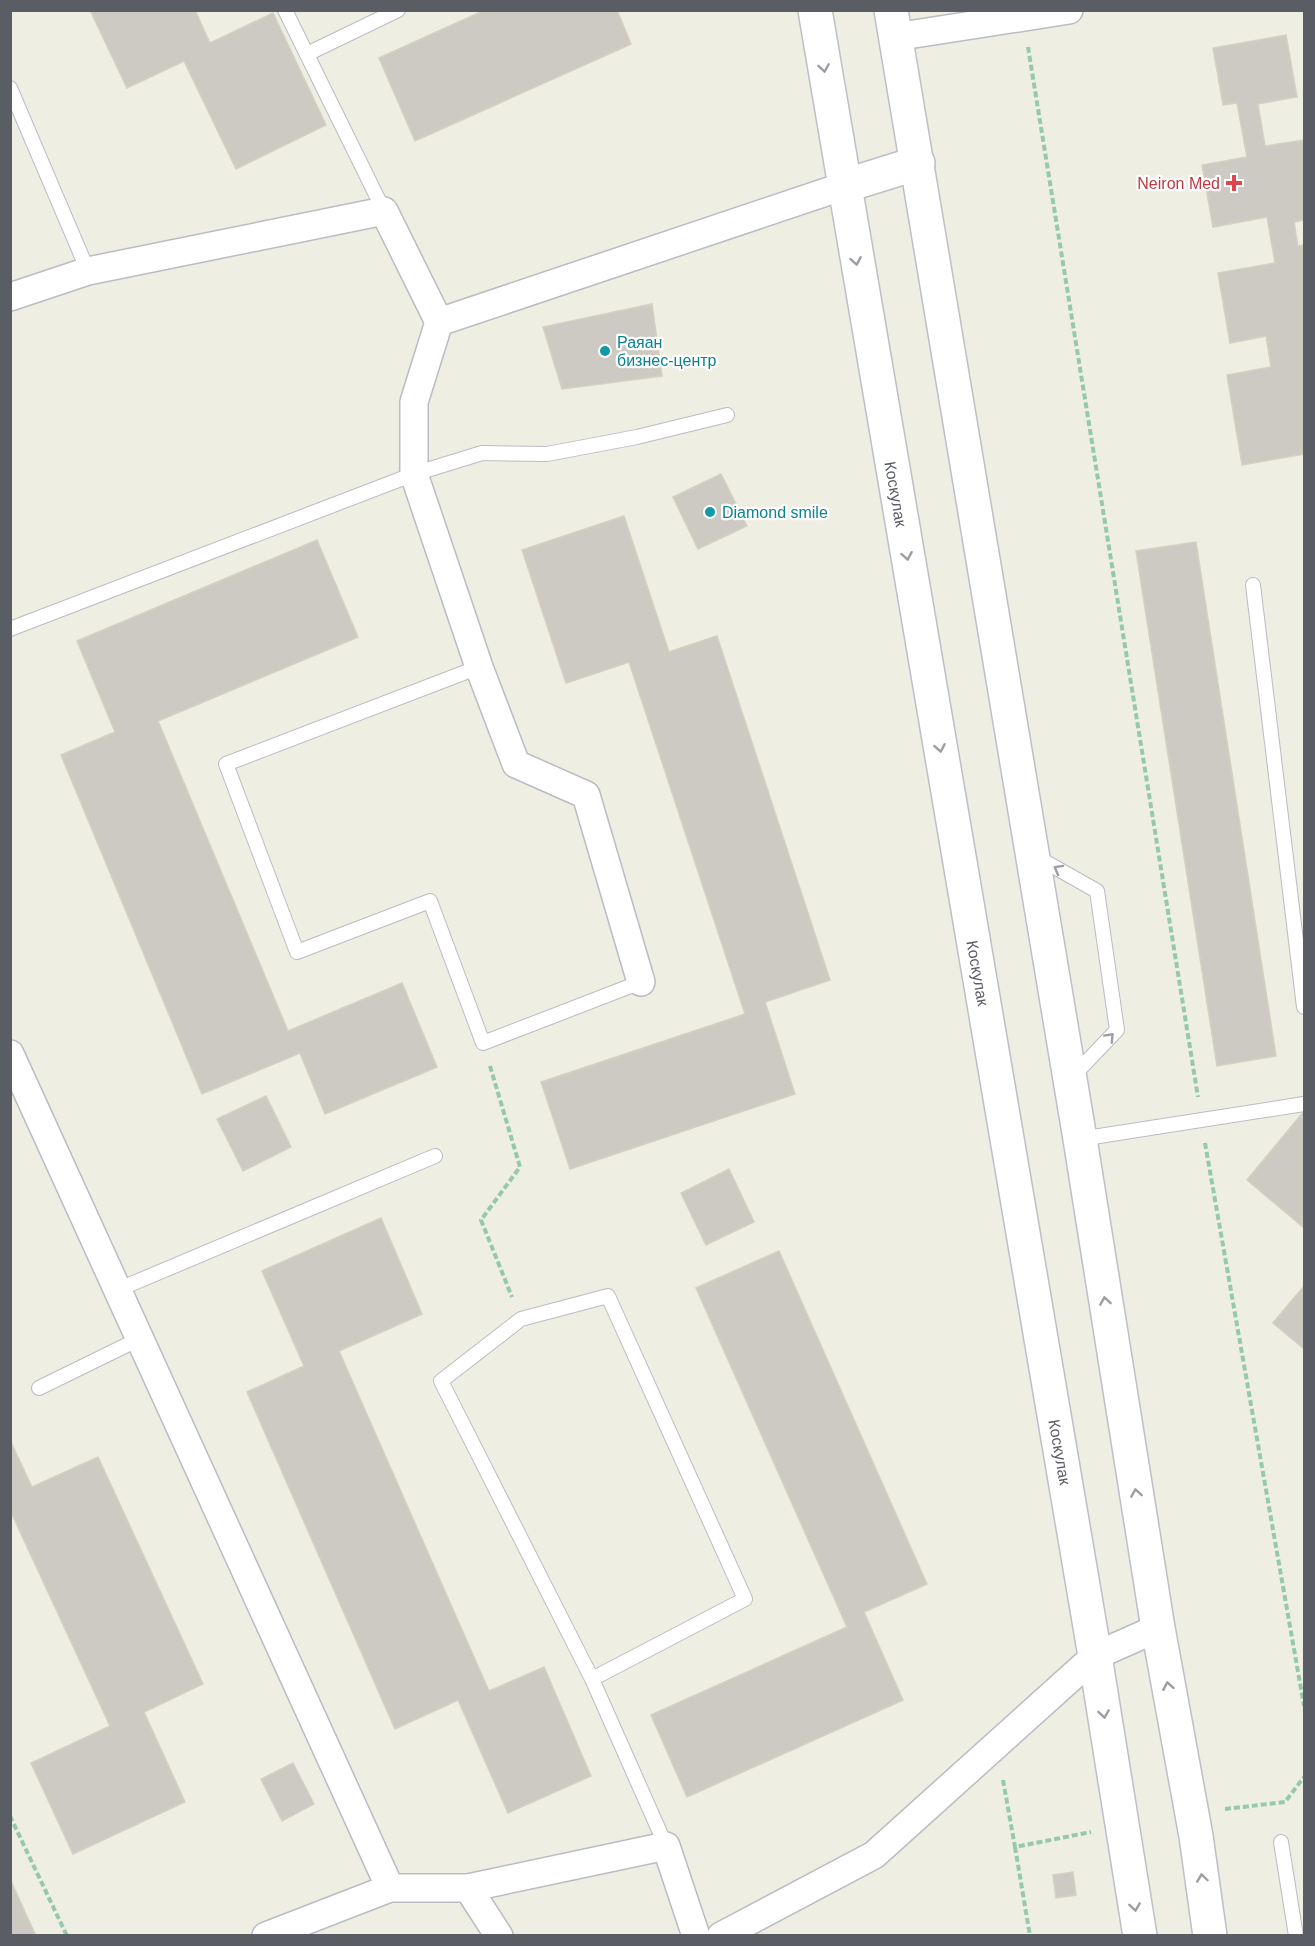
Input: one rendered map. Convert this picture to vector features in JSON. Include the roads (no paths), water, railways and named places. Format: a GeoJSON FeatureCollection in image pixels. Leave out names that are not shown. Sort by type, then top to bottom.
{"type":"FeatureCollection","features":[{"type":"Feature","properties":{"kind":"street","name":"Коскулак"},"geometry":{"type":"LineString","coordinates":[[815,10],[1095,1656],[1140,1935]]}},
{"type":"Feature","properties":{"kind":"street"},"geometry":{"type":"LineString","coordinates":[[1069,10],[1023,17],[893,24],[1080,1139],[1158,1628],[1196,1836],[1210,1935]]}},
{"type":"Feature","properties":{"kind":"street"},"geometry":{"type":"LineString","coordinates":[[439,322],[918,163]]}},
{"type":"Feature","properties":{"kind":"street"},"geometry":{"type":"LineString","coordinates":[[10,297],[88,271],[384,211],[439,322],[414,402],[414,474],[479,668],[516,764],[586,795],[641,982]]}},
{"type":"Feature","properties":{"kind":"street"},"geometry":{"type":"LineString","coordinates":[[10,1054],[390,1888]]}},
{"type":"Feature","properties":{"kind":"street"},"geometry":{"type":"LineString","coordinates":[[721,1935],[874,1855],[1095,1656],[1158,1628]]}},
{"type":"Feature","properties":{"kind":"street"},"geometry":{"type":"LineString","coordinates":[[266,1935],[390,1888],[468,1888],[666,1846],[696,1935]]}},
{"type":"Feature","properties":{"kind":"street"},"geometry":{"type":"LineString","coordinates":[[468,1888],[499,1935]]}},
{"type":"Feature","properties":{"kind":"lane"},"geometry":{"type":"LineString","coordinates":[[285,10],[384,211]]}},
{"type":"Feature","properties":{"kind":"lane"},"geometry":{"type":"LineString","coordinates":[[307,54],[398,10]]}},
{"type":"Feature","properties":{"kind":"lane"},"geometry":{"type":"LineString","coordinates":[[10,88],[88,271]]}},
{"type":"Feature","properties":{"kind":"lane"},"geometry":{"type":"LineString","coordinates":[[10,629],[414,474],[482,453],[547,454],[637,437],[727,415]]}},
{"type":"Feature","properties":{"kind":"lane"},"geometry":{"type":"LineString","coordinates":[[1253,585],[1305,1007]]}},
{"type":"Feature","properties":{"kind":"lane"},"geometry":{"type":"LineString","coordinates":[[479,668],[226,764],[297,952],[430,901],[483,1043],[641,982]]}},
{"type":"Feature","properties":{"kind":"lane"},"geometry":{"type":"LineString","coordinates":[[1032,855],[1097,891],[1117,1030],[1070,1080]]}},
{"type":"Feature","properties":{"kind":"lane"},"geometry":{"type":"LineString","coordinates":[[1080,1139],[1305,1104]]}},
{"type":"Feature","properties":{"kind":"lane"},"geometry":{"type":"LineString","coordinates":[[117,1290],[435,1156]]}},
{"type":"Feature","properties":{"kind":"lane"},"geometry":{"type":"LineString","coordinates":[[592,1679],[745,1599],[608,1296],[521,1318],[441,1381],[592,1679],[666,1846]]}},
{"type":"Feature","properties":{"kind":"lane"},"geometry":{"type":"LineString","coordinates":[[39,1388],[139,1339]]}},
{"type":"Feature","properties":{"kind":"lane"},"geometry":{"type":"LineString","coordinates":[[1281,1842],[1296,1935]]}},
{"type":"Feature","properties":{"kind":"place","name":"Neiron Med"},"geometry":{"type":"Point","coordinates":[1234,183]}},
{"type":"Feature","properties":{"kind":"place","name":"Раяан бизнес-центр"},"geometry":{"type":"Point","coordinates":[605,351]}},
{"type":"Feature","properties":{"kind":"place","name":"Diamond smile"},"geometry":{"type":"Point","coordinates":[710,512]}}]}
